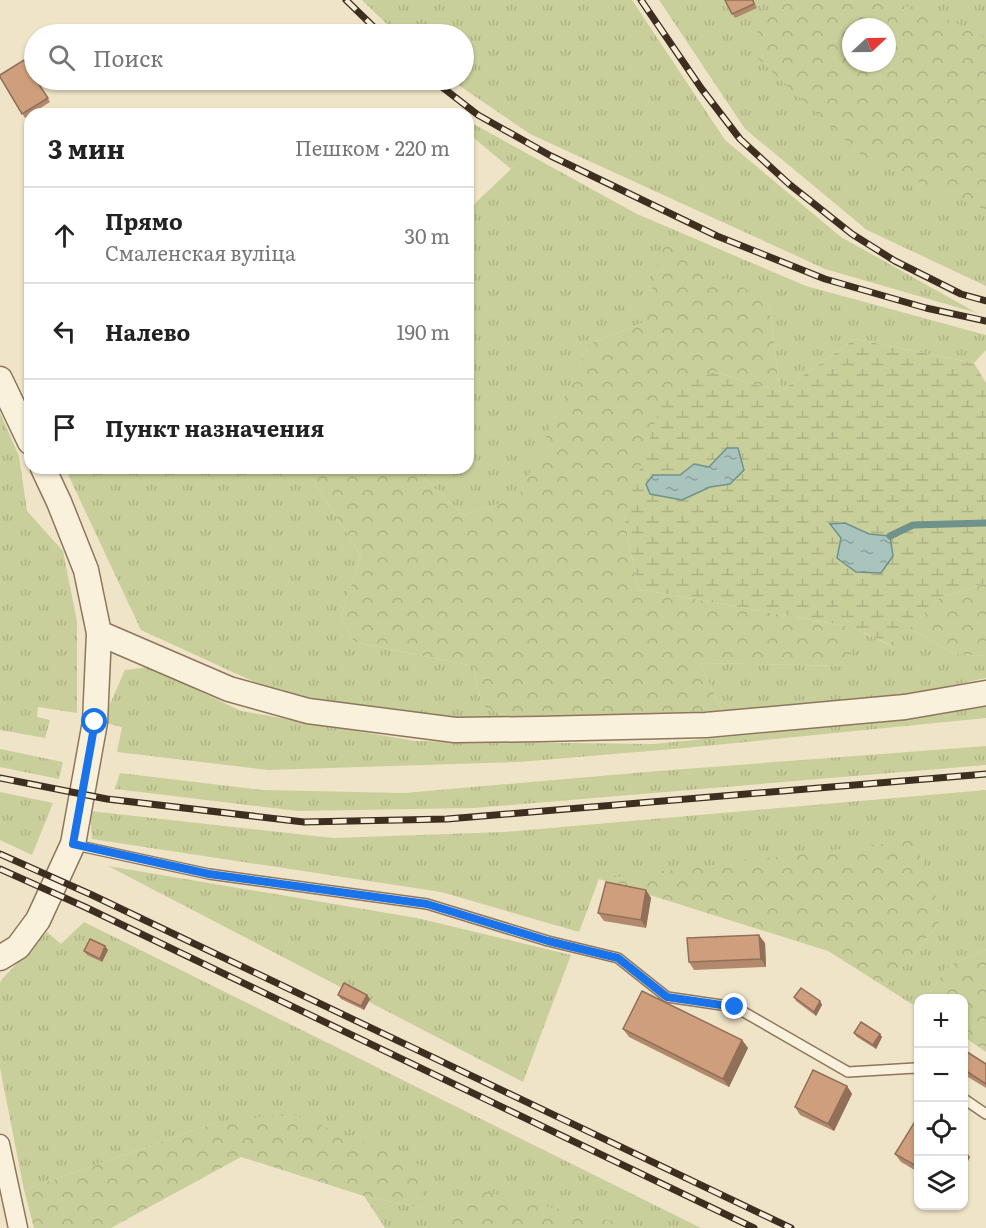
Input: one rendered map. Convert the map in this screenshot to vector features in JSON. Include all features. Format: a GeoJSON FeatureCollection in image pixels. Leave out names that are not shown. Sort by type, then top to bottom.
{"type":"FeatureCollection","features":[{"type":"Feature","properties":{"kind":"street"},"geometry":{"type":"LineString","coordinates":[[0,379],[24,429]]}},
{"type":"Feature","properties":{"kind":"street"},"geometry":{"type":"LineString","coordinates":[[0,958],[18,947],[38,920],[73,844],[95,722],[99,633],[86,570],[59,502],[45,474]]}},
{"type":"Feature","properties":{"kind":"street"},"geometry":{"type":"LineString","coordinates":[[99,633],[229,689],[308,711],[455,730],[706,725],[905,707],[986,693]]}},
{"type":"Feature","properties":{"kind":"street"},"geometry":{"type":"LineString","coordinates":[[0,1144],[18,1228]]}},
{"type":"Feature","properties":{"kind":"lane"},"geometry":{"type":"LineString","coordinates":[[73,844],[209,874],[427,904],[548,941],[618,958],[667,997],[735,1007],[848,1072],[914,1068]]}},
{"type":"Feature","properties":{"kind":"lane"},"geometry":{"type":"LineString","coordinates":[[968,1102],[986,1114]]}},
{"type":"Feature","properties":{"kind":"green space"},"geometry":{"type":"Polygon","coordinates":[[[362,0],[632,0],[725,140],[841,237],[977,313],[825,269],[530,134],[466,90],[474,90],[474,24],[387,24],[362,0]]]}},
{"type":"Feature","properties":{"kind":"green space"},"geometry":{"type":"Polygon","coordinates":[[[659,0],[986,0],[986,286],[867,230],[745,129],[659,0]]]}},
{"type":"Feature","properties":{"kind":"green space"},"geometry":{"type":"Polygon","coordinates":[[[772,0],[864,0],[929,10],[986,38],[986,210],[865,159],[749,50],[772,0]]]}},
{"type":"Feature","properties":{"kind":"green space"},"geometry":{"type":"Polygon","coordinates":[[[474,124],[637,214],[806,286],[986,335],[986,350],[974,363],[855,339],[780,392],[769,302],[645,322],[589,344],[519,498],[464,515],[420,474],[474,474],[474,204],[511,169],[474,138],[474,124]]]}},
{"type":"Feature","properties":{"kind":"green space"},"geometry":{"type":"Polygon","coordinates":[[[662,242],[769,302],[780,392],[715,372],[624,517],[638,589],[851,627],[851,666],[700,663],[723,713],[509,717],[482,706],[473,666],[354,642],[341,616],[361,556],[309,474],[420,474],[464,515],[518,498],[589,344],[645,322],[662,242]]]}},
{"type":"Feature","properties":{"kind":"green space"},"geometry":{"type":"Polygon","coordinates":[[[855,339],[974,363],[986,383],[986,583],[939,598],[893,646],[851,627],[638,589],[624,517],[666,389],[715,372],[780,392],[855,339]],[[727,448],[709,467],[680,475],[653,475],[682,500],[710,487],[730,484],[738,448],[727,448]],[[845,523],[837,558],[890,536],[869,534],[845,523]]]}},
{"type":"Feature","properties":{"kind":"green space"},"geometry":{"type":"Polygon","coordinates":[[[0,413],[19,456],[27,511],[63,551],[77,621],[77,713],[38,707],[37,717],[50,720],[45,738],[0,730],[0,413]]]}},
{"type":"Feature","properties":{"kind":"green space"},"geometry":{"type":"Polygon","coordinates":[[[68,474],[309,474],[361,556],[341,616],[354,642],[473,666],[482,706],[509,717],[438,719],[276,692],[141,630],[68,474]]]}},
{"type":"Feature","properties":{"kind":"green space"},"geometry":{"type":"Polygon","coordinates":[[[986,583],[986,656],[956,654],[909,628],[939,598],[986,583]]]}},
{"type":"Feature","properties":{"kind":"green space"},"geometry":{"type":"Polygon","coordinates":[[[851,627],[892,646],[909,628],[956,654],[986,656],[986,678],[885,700],[723,713],[700,663],[851,666],[851,627]]]}},
{"type":"Feature","properties":{"kind":"green space"},"geometry":{"type":"Polygon","coordinates":[[[149,667],[241,711],[415,741],[653,744],[920,718],[986,705],[986,718],[519,762],[268,770],[117,752],[122,727],[102,722],[125,670],[149,667]]]}},
{"type":"Feature","properties":{"kind":"green space"},"geometry":{"type":"Polygon","coordinates":[[[986,746],[986,765],[474,808],[298,811],[115,789],[120,773],[263,790],[404,793],[986,746]]]}},
{"type":"Feature","properties":{"kind":"green space"},"geometry":{"type":"Polygon","coordinates":[[[0,749],[63,762],[59,779],[0,767],[0,749]]]}},
{"type":"Feature","properties":{"kind":"green space"},"geometry":{"type":"Polygon","coordinates":[[[986,790],[986,949],[948,966],[929,994],[914,994],[914,1005],[885,987],[944,917],[599,879],[579,932],[441,892],[92,839],[90,811],[333,838],[504,832],[986,790]]]}},
{"type":"Feature","properties":{"kind":"green space"},"geometry":{"type":"Polygon","coordinates":[[[0,792],[53,803],[32,855],[0,840],[0,792]]]}},
{"type":"Feature","properties":{"kind":"green space"},"geometry":{"type":"Polygon","coordinates":[[[914,840],[944,917],[885,987],[828,951],[599,879],[914,840]]]}},
{"type":"Feature","properties":{"kind":"green space"},"geometry":{"type":"Polygon","coordinates":[[[108,866],[417,918],[571,955],[523,1082],[108,866]]]}},
{"type":"Feature","properties":{"kind":"green space"},"geometry":{"type":"Polygon","coordinates":[[[84,922],[701,1228],[385,1228],[364,1196],[422,1208],[215,1123],[24,1190],[0,1068],[0,983],[47,932],[61,944],[84,922]]]}},
{"type":"Feature","properties":{"kind":"green space"},"geometry":{"type":"Polygon","coordinates":[[[986,949],[986,1052],[968,1040],[968,994],[929,994],[948,966],[986,949]]]}},
{"type":"Feature","properties":{"kind":"green space"},"geometry":{"type":"Polygon","coordinates":[[[290,1113],[422,1166],[422,1208],[364,1196],[241,1157],[111,1228],[34,1228],[24,1190],[215,1123],[290,1113]]]}},
{"type":"Feature","properties":{"kind":"green space"},"geometry":{"type":"Polygon","coordinates":[[[485,1192],[638,1227],[638,1228],[443,1228],[485,1192]]]}},
{"type":"Feature","properties":{"kind":"water"},"geometry":{"type":"Polygon","coordinates":[[[727,448],[738,448],[744,470],[730,484],[710,487],[682,500],[650,494],[646,484],[653,475],[680,475],[694,464],[709,467],[727,448]]]}},
{"type":"Feature","properties":{"kind":"water"},"geometry":{"type":"Polygon","coordinates":[[[845,523],[869,534],[890,536],[893,556],[881,573],[856,572],[837,558],[841,538],[830,524],[845,523]]]}},
{"type":"Feature","properties":{"kind":"building"},"geometry":{"type":"Polygon","coordinates":[[[725,0],[753,0],[754,4],[732,14],[725,0]]]}},
{"type":"Feature","properties":{"kind":"building"},"geometry":{"type":"Polygon","coordinates":[[[24,60],[24,90],[43,90],[48,98],[32,108],[24,108],[22,114],[0,75],[24,60]]]}},
{"type":"Feature","properties":{"kind":"building"},"geometry":{"type":"Polygon","coordinates":[[[606,882],[646,890],[641,920],[598,913],[606,882]]]}},
{"type":"Feature","properties":{"kind":"building"},"geometry":{"type":"Polygon","coordinates":[[[759,935],[761,959],[689,962],[687,938],[759,935]]]}},
{"type":"Feature","properties":{"kind":"building"},"geometry":{"type":"Polygon","coordinates":[[[90,939],[105,946],[100,959],[84,951],[90,939]]]}},
{"type":"Feature","properties":{"kind":"building"},"geometry":{"type":"Polygon","coordinates":[[[344,983],[367,995],[361,1006],[338,995],[344,983]]]}},
{"type":"Feature","properties":{"kind":"building"},"geometry":{"type":"Polygon","coordinates":[[[801,988],[820,1001],[814,1012],[794,997],[801,988]]]}},
{"type":"Feature","properties":{"kind":"building"},"geometry":{"type":"Polygon","coordinates":[[[642,991],[742,1040],[723,1079],[623,1029],[642,991]]]}},
{"type":"Feature","properties":{"kind":"building"},"geometry":{"type":"Polygon","coordinates":[[[861,1022],[880,1034],[873,1045],[854,1033],[861,1022]]]}},
{"type":"Feature","properties":{"kind":"building"},"geometry":{"type":"Polygon","coordinates":[[[968,1053],[986,1064],[986,1084],[968,1072],[968,1053]]]}},
{"type":"Feature","properties":{"kind":"building"},"geometry":{"type":"Polygon","coordinates":[[[813,1070],[847,1086],[828,1124],[795,1107],[813,1070]]]}},
{"type":"Feature","properties":{"kind":"building"},"geometry":{"type":"Polygon","coordinates":[[[914,1123],[914,1165],[895,1154],[914,1123]]]}},
{"type":"Feature","properties":{"kind":"waterway"},"geometry":{"type":"LineString","coordinates":[[890,536],[913,525],[986,523]]}},
{"type":"Feature","properties":{"kind":"railway"},"geometry":{"type":"LineString","coordinates":[[346,0],[371,24]]}},
{"type":"Feature","properties":{"kind":"railway"},"geometry":{"type":"LineString","coordinates":[[641,0],[701,88],[740,139],[789,184],[852,234],[895,261],[961,294],[986,301]]}},
{"type":"Feature","properties":{"kind":"railway"},"geometry":{"type":"LineString","coordinates":[[446,90],[469,108]]}},
{"type":"Feature","properties":{"kind":"railway"},"geometry":{"type":"LineString","coordinates":[[474,112],[551,156],[717,236],[825,279],[926,308],[986,321]]}},
{"type":"Feature","properties":{"kind":"railway"},"geometry":{"type":"LineString","coordinates":[[0,778],[107,799],[304,822],[447,819],[986,774]]}},
{"type":"Feature","properties":{"kind":"railway"},"geometry":{"type":"LineString","coordinates":[[0,854],[92,895],[791,1228]]}},
{"type":"Feature","properties":{"kind":"railway"},"geometry":{"type":"LineString","coordinates":[[0,869],[85,907],[754,1228]]}},
{"type":"Feature","properties":{"kind":"route"},"geometry":{"type":"LineString","coordinates":[[95,722],[73,844],[209,874],[427,904],[548,941],[618,958],[667,997],[735,1007]]}}]}
